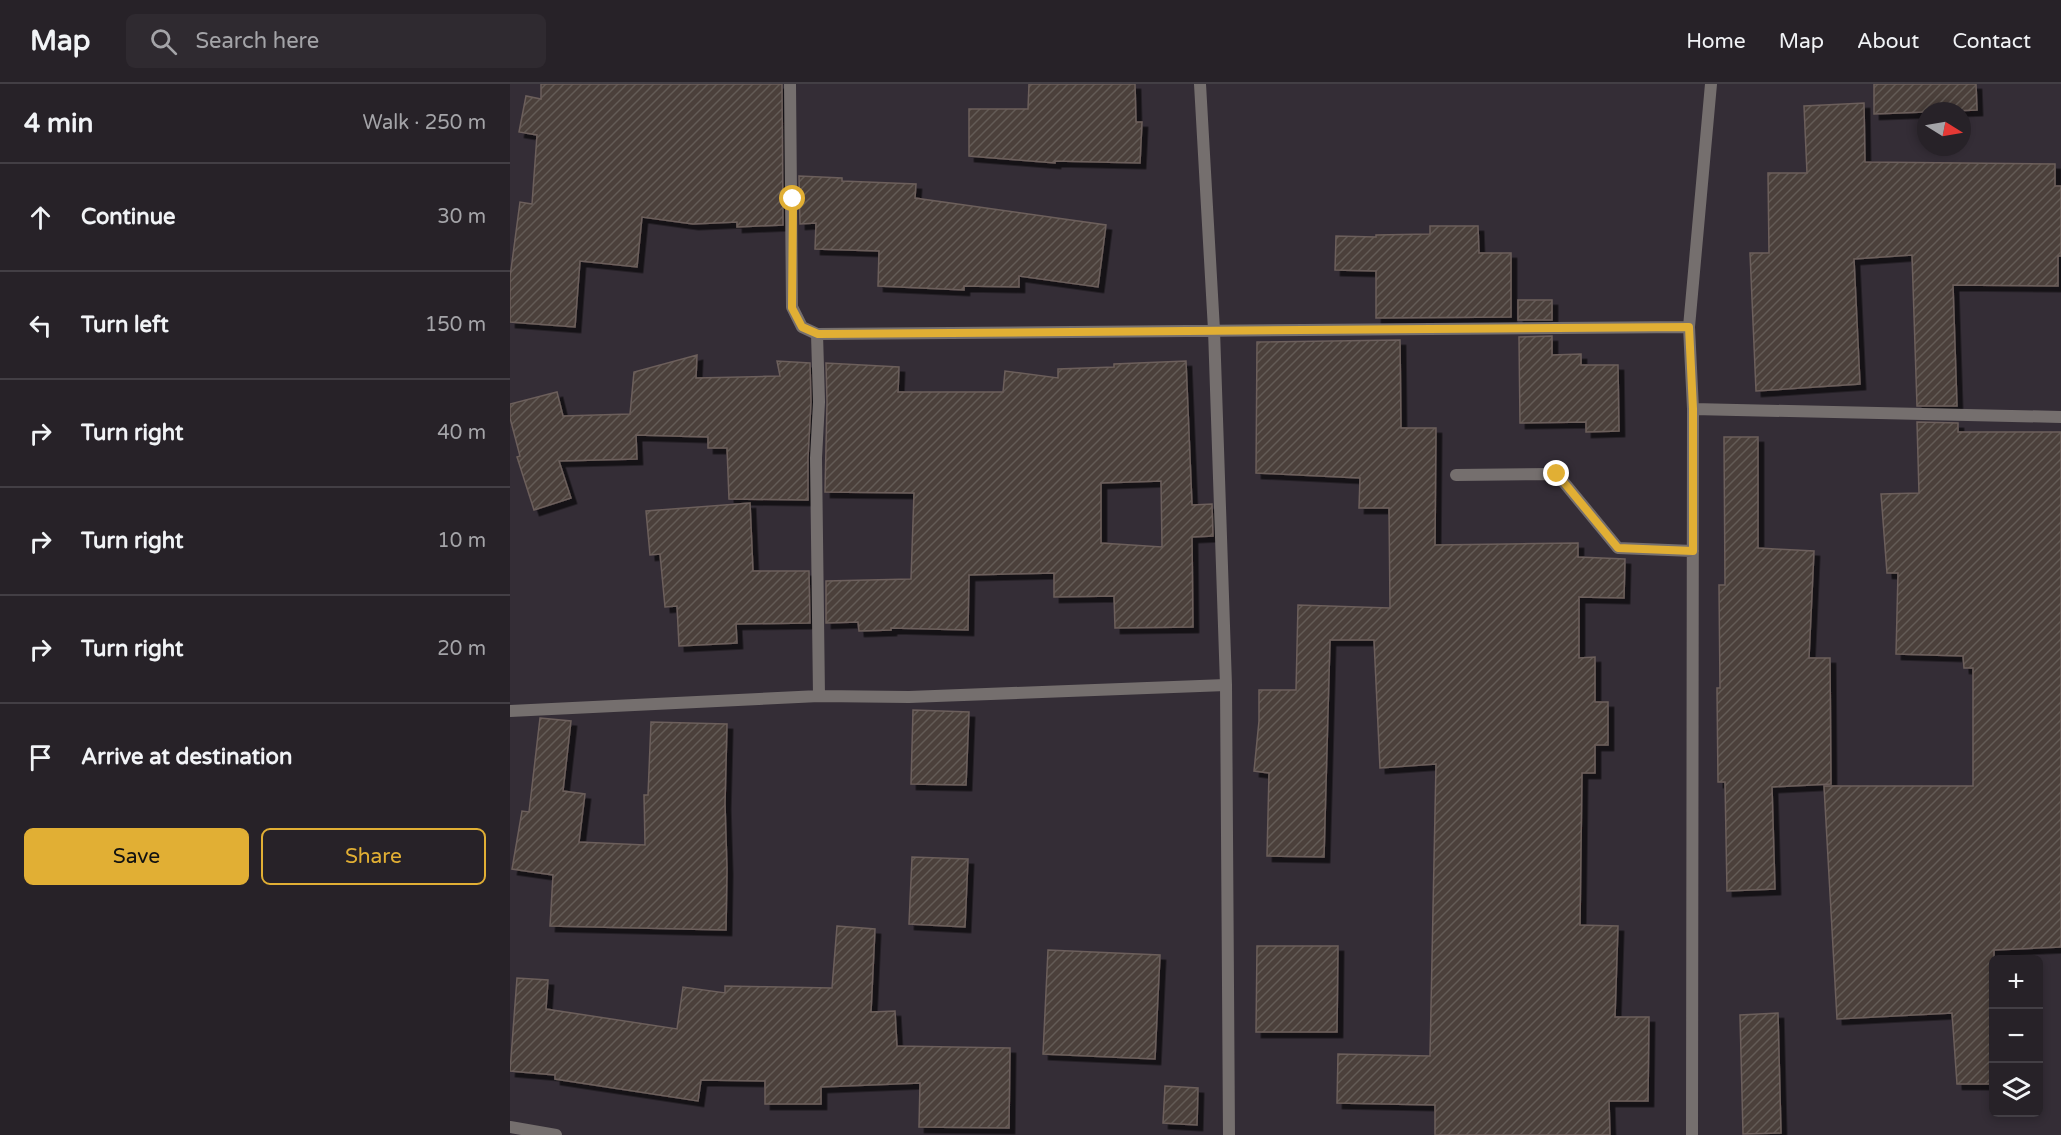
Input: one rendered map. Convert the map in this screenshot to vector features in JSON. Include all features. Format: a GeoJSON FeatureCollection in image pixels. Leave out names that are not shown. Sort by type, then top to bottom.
{"type":"FeatureCollection","features":[{"type":"Feature","properties":{"kind":"street"},"geometry":{"type":"LineString","coordinates":[[790,84],[793,199],[792,308],[802,327],[818,334],[1689,327]]}},
{"type":"Feature","properties":{"kind":"street"},"geometry":{"type":"LineString","coordinates":[[1200,84],[1214,330],[1226,685],[1229,1135]]}},
{"type":"Feature","properties":{"kind":"street"},"geometry":{"type":"LineString","coordinates":[[1692,1135],[1693,409],[1689,327],[1711,84]]}},
{"type":"Feature","properties":{"kind":"street"},"geometry":{"type":"LineString","coordinates":[[818,334],[819,402],[816,458],[819,696]]}},
{"type":"Feature","properties":{"kind":"street"},"geometry":{"type":"LineString","coordinates":[[1693,409],[2061,417]]}},
{"type":"Feature","properties":{"kind":"street"},"geometry":{"type":"LineString","coordinates":[[1456,475],[1557,474],[1618,548],[1693,551]]}},
{"type":"Feature","properties":{"kind":"street"},"geometry":{"type":"LineString","coordinates":[[510,711],[819,696],[909,697],[1226,685]]}},
{"type":"Feature","properties":{"kind":"street"},"geometry":{"type":"LineString","coordinates":[[510,1127],[556,1135]]}},
{"type":"Feature","properties":{"kind":"building"},"geometry":{"type":"Polygon","coordinates":[[[541,84],[782,84],[783,225],[737,227],[737,222],[693,224],[642,217],[637,267],[580,261],[575,327],[510,322],[510,277],[520,202],[532,204],[537,135],[519,132],[526,96],[541,99],[541,84]]]}},
{"type":"Feature","properties":{"kind":"building"},"geometry":{"type":"Polygon","coordinates":[[[1029,84],[1135,84],[1136,122],[1142,122],[1140,163],[1055,161],[1055,163],[969,156],[969,109],[1028,109],[1029,84]]]}},
{"type":"Feature","properties":{"kind":"building"},"geometry":{"type":"Polygon","coordinates":[[[1874,84],[1976,84],[1977,110],[1971,110],[1971,102],[1917,102],[1917,112],[1874,114],[1874,84]]]}},
{"type":"Feature","properties":{"kind":"building"},"geometry":{"type":"Polygon","coordinates":[[[1864,103],[1865,162],[2055,164],[2055,186],[2061,186],[2061,256],[2058,256],[2058,286],[1953,285],[1957,406],[1917,406],[1912,255],[1854,259],[1860,384],[1756,391],[1750,253],[1769,253],[1768,173],[1807,173],[1804,106],[1864,103]]]}},
{"type":"Feature","properties":{"kind":"building"},"geometry":{"type":"Polygon","coordinates":[[[799,176],[842,178],[842,181],[916,184],[915,198],[1106,225],[1098,287],[1019,276],[1019,287],[964,286],[964,290],[878,286],[879,251],[815,249],[816,223],[800,224],[799,176]]]}},
{"type":"Feature","properties":{"kind":"building"},"geometry":{"type":"Polygon","coordinates":[[[1430,226],[1478,226],[1479,253],[1511,253],[1511,317],[1376,318],[1376,271],[1335,270],[1336,236],[1376,237],[1376,235],[1430,234],[1430,226]]]}},
{"type":"Feature","properties":{"kind":"building"},"geometry":{"type":"Polygon","coordinates":[[[1518,300],[1552,300],[1552,320],[1518,320],[1518,300]]]}},
{"type":"Feature","properties":{"kind":"building"},"geometry":{"type":"Polygon","coordinates":[[[1552,336],[1552,355],[1581,354],[1581,365],[1618,365],[1619,431],[1586,432],[1586,422],[1520,423],[1519,337],[1552,336]]]}},
{"type":"Feature","properties":{"kind":"building"},"geometry":{"type":"Polygon","coordinates":[[[1400,340],[1401,428],[1436,428],[1435,545],[1578,543],[1578,557],[1625,559],[1624,598],[1579,597],[1579,658],[1595,657],[1595,702],[1608,702],[1608,745],[1595,745],[1595,773],[1582,773],[1580,925],[1618,926],[1615,1017],[1649,1017],[1648,1101],[1609,1101],[1610,1135],[1435,1135],[1435,1105],[1337,1103],[1338,1054],[1430,1056],[1436,764],[1380,768],[1374,640],[1330,640],[1324,857],[1267,856],[1269,773],[1254,771],[1259,721],[1259,690],[1296,690],[1298,605],[1390,608],[1389,508],[1359,508],[1360,478],[1256,473],[1257,342],[1400,340]]]}},
{"type":"Feature","properties":{"kind":"building"},"geometry":{"type":"Polygon","coordinates":[[[697,355],[696,378],[780,376],[777,361],[810,363],[808,500],[729,499],[727,448],[708,448],[708,437],[636,435],[637,459],[559,461],[571,498],[534,510],[517,457],[520,456],[510,418],[510,404],[557,392],[563,416],[630,414],[634,372],[697,355]]]}},
{"type":"Feature","properties":{"kind":"building"},"geometry":{"type":"Polygon","coordinates":[[[1186,361],[1192,505],[1212,504],[1213,536],[1192,537],[1193,627],[1115,628],[1114,596],[1054,597],[1054,573],[969,575],[968,630],[891,628],[891,630],[859,631],[858,622],[826,623],[826,581],[911,579],[914,493],[825,492],[826,363],[899,367],[898,392],[1003,392],[1005,371],[1058,378],[1058,369],[1114,367],[1114,364],[1186,361]],[[1161,481],[1101,483],[1101,543],[1162,547],[1161,481]]]}},
{"type":"Feature","properties":{"kind":"building"},"geometry":{"type":"Polygon","coordinates":[[[1917,422],[1958,423],[1958,432],[2061,432],[2061,947],[1994,950],[1994,955],[1989,955],[1989,1084],[1957,1084],[1952,1013],[1837,1019],[1824,786],[1973,786],[1973,668],[1964,668],[1963,656],[1896,654],[1898,573],[1887,573],[1881,494],[1919,493],[1917,422]]]}},
{"type":"Feature","properties":{"kind":"building"},"geometry":{"type":"Polygon","coordinates":[[[1724,437],[1758,437],[1758,548],[1814,551],[1809,658],[1830,658],[1831,784],[1772,787],[1775,889],[1727,891],[1725,782],[1718,782],[1717,688],[1720,688],[1719,585],[1725,585],[1724,437]]]}},
{"type":"Feature","properties":{"kind":"building"},"geometry":{"type":"Polygon","coordinates":[[[750,503],[753,571],[809,571],[810,623],[736,624],[737,643],[679,646],[677,606],[665,607],[660,554],[650,555],[646,511],[750,503]]]}},
{"type":"Feature","properties":{"kind":"building"},"geometry":{"type":"Polygon","coordinates":[[[913,710],[969,712],[966,785],[911,784],[913,710]]]}},
{"type":"Feature","properties":{"kind":"building"},"geometry":{"type":"Polygon","coordinates":[[[540,718],[571,721],[563,791],[585,794],[579,842],[645,845],[644,795],[648,795],[651,722],[727,724],[726,930],[550,926],[553,875],[512,869],[522,811],[529,812],[540,718]]]}},
{"type":"Feature","properties":{"kind":"building"},"geometry":{"type":"Polygon","coordinates":[[[912,857],[968,859],[965,927],[909,924],[912,857]]]}},
{"type":"Feature","properties":{"kind":"building"},"geometry":{"type":"Polygon","coordinates":[[[837,926],[875,929],[871,1012],[895,1011],[897,1046],[1010,1048],[1009,1128],[919,1127],[920,1083],[821,1087],[821,1104],[765,1104],[765,1081],[701,1080],[698,1101],[555,1079],[555,1075],[510,1071],[517,978],[548,980],[546,1009],[677,1029],[683,987],[725,993],[725,986],[832,988],[837,926]]]}},
{"type":"Feature","properties":{"kind":"building"},"geometry":{"type":"Polygon","coordinates":[[[1257,946],[1338,946],[1337,1032],[1256,1032],[1257,946]]]}},
{"type":"Feature","properties":{"kind":"building"},"geometry":{"type":"Polygon","coordinates":[[[1048,950],[1160,955],[1155,1059],[1043,1054],[1048,950]]]}},
{"type":"Feature","properties":{"kind":"building"},"geometry":{"type":"Polygon","coordinates":[[[1778,1013],[1781,1133],[1743,1134],[1740,1015],[1778,1013]]]}},
{"type":"Feature","properties":{"kind":"building"},"geometry":{"type":"Polygon","coordinates":[[[1165,1086],[1198,1088],[1197,1125],[1163,1123],[1165,1086]]]}},
{"type":"Feature","properties":{"kind":"route"},"geometry":{"type":"LineString","coordinates":[[793,199],[792,308],[802,327],[818,334],[1689,327],[1693,409],[1693,551],[1618,548],[1557,474]]}}]}
